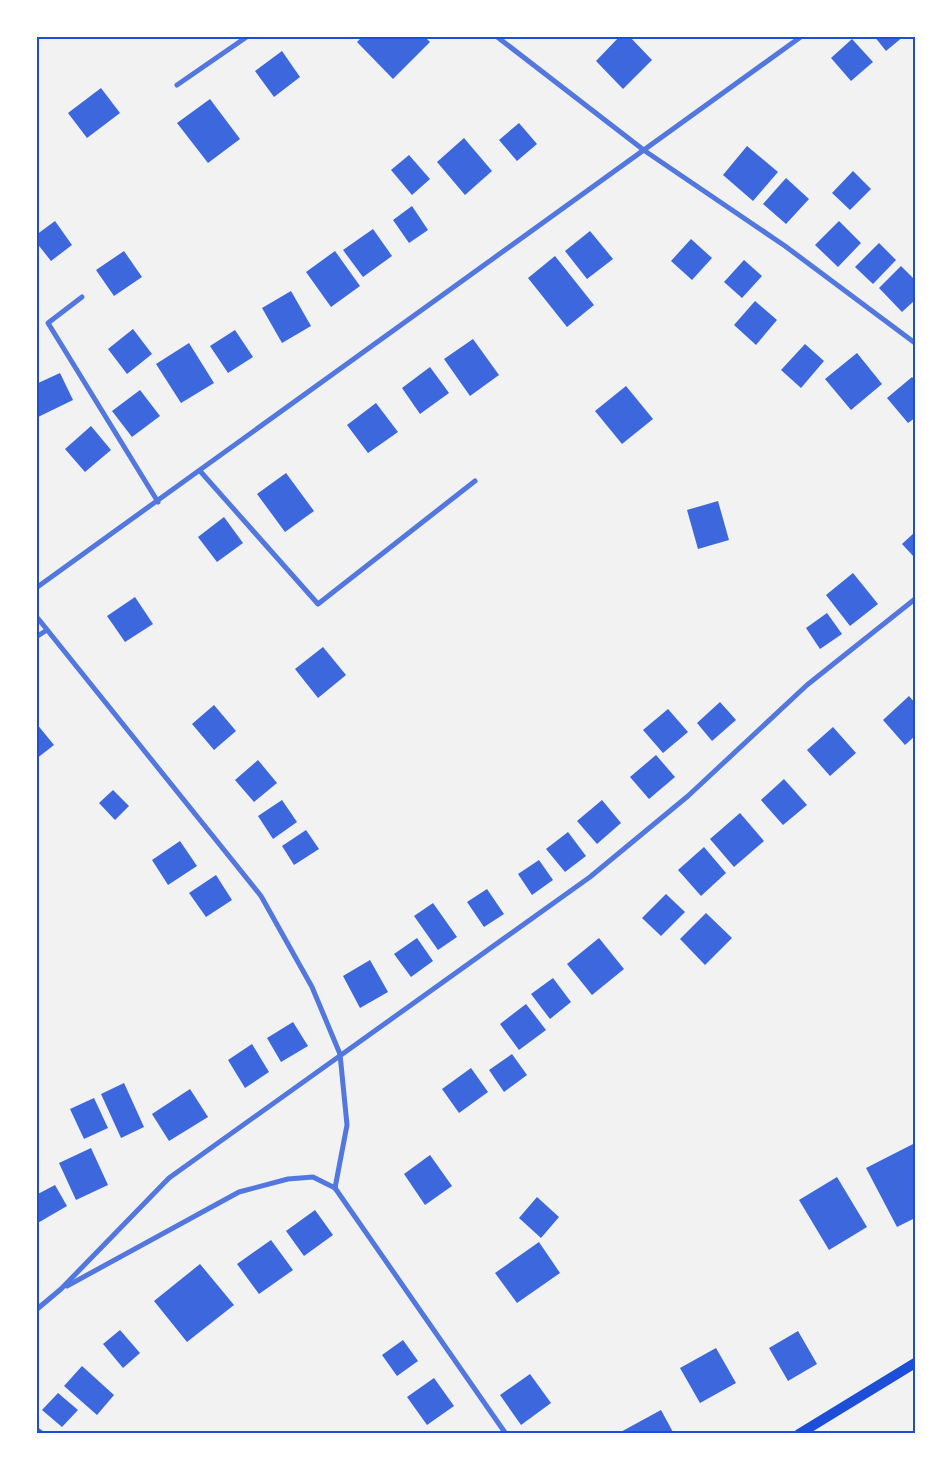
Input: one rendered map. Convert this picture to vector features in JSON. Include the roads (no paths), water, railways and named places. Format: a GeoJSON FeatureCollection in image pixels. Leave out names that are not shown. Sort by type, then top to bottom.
{"type":"FeatureCollection","features":[{"type":"Feature","properties":{"kind":"main road"},"geometry":{"type":"LineString","coordinates":[[800,1434],[915,1363]]}},
{"type":"Feature","properties":{"kind":"street"},"geometry":{"type":"LineString","coordinates":[[178,85],[248,36]]}},
{"type":"Feature","properties":{"kind":"street"},"geometry":{"type":"LineString","coordinates":[[496,36],[645,151],[785,246],[915,343]]}},
{"type":"Feature","properties":{"kind":"street"},"geometry":{"type":"LineString","coordinates":[[36,588],[158,502],[802,36]]}},
{"type":"Feature","properties":{"kind":"street"},"geometry":{"type":"LineString","coordinates":[[82,297],[48,323],[158,502]]}},
{"type":"Feature","properties":{"kind":"street"},"geometry":{"type":"LineString","coordinates":[[200,471],[318,604],[475,481]]}},
{"type":"Feature","properties":{"kind":"street"},"geometry":{"type":"LineString","coordinates":[[36,1310],[61,1289],[169,1178],[590,877],[688,796],[808,685],[915,599]]}},
{"type":"Feature","properties":{"kind":"street"},"geometry":{"type":"LineString","coordinates":[[36,616],[262,896],[312,987],[340,1054],[347,1125],[335,1188]]}},
{"type":"Feature","properties":{"kind":"street"},"geometry":{"type":"LineString","coordinates":[[36,638],[47,630]]}},
{"type":"Feature","properties":{"kind":"street"},"geometry":{"type":"LineString","coordinates":[[61,1289],[239,1192],[313,1176],[335,1188],[506,1434]]}}]}
